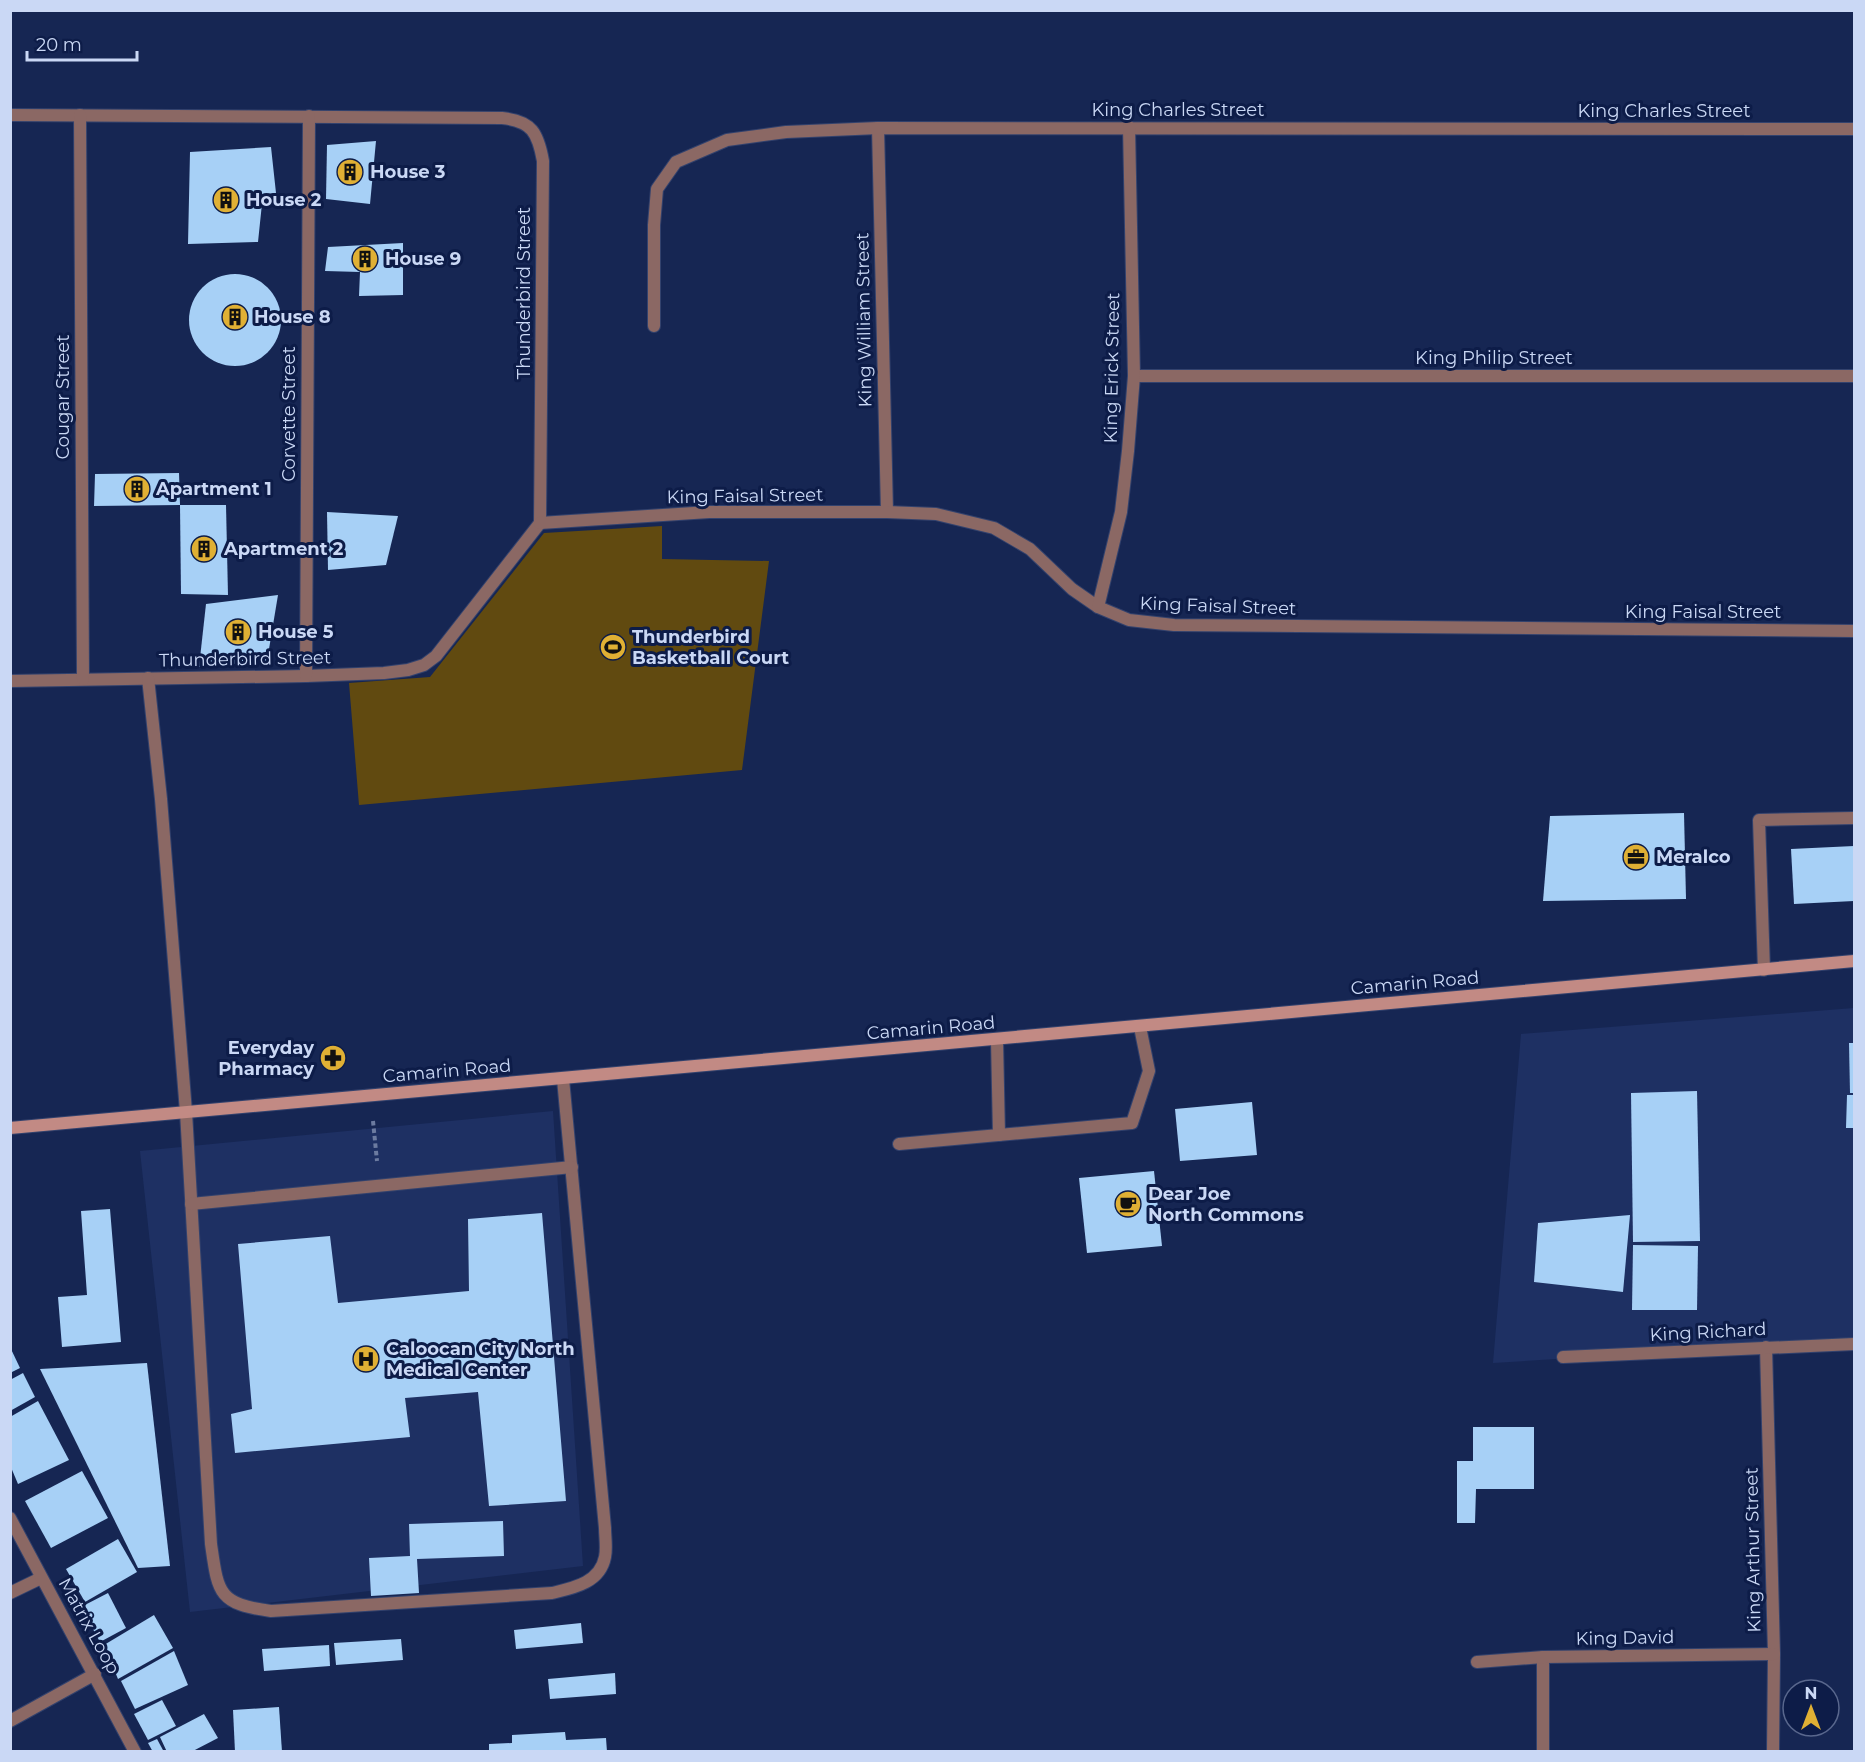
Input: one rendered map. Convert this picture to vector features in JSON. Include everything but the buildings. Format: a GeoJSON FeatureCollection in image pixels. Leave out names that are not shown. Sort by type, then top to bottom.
{"type":"FeatureCollection","features":[{"type":"Feature","properties":{"kind":"main road","name":"Camarin Road"},"geometry":{"type":"LineString","coordinates":[[10,1128],[1854,962]]}},
{"type":"Feature","properties":{"kind":"street","name":"Thunderbird Street"},"geometry":{"type":"LineString","coordinates":[[10,115],[502,118],[517,120],[533,129],[540,144],[543,161],[540,523],[445,646],[424,665],[384,673],[10,681]]}},
{"type":"Feature","properties":{"kind":"street","name":"Cougar Street"},"geometry":{"type":"LineString","coordinates":[[80,115],[83,679]]}},
{"type":"Feature","properties":{"kind":"street","name":"Corvette Street"},"geometry":{"type":"LineString","coordinates":[[306,676],[309,116]]}},
{"type":"Feature","properties":{"kind":"street","name":"King Erick Street"},"geometry":{"type":"LineString","coordinates":[[1098,607],[1121,512],[1134,376],[1130,127]]}},
{"type":"Feature","properties":{"kind":"street","name":"King Charles Street"},"geometry":{"type":"LineString","coordinates":[[654,326],[654,225],[657,189],[676,162],[727,140],[786,132],[878,128],[1854,129]]}},
{"type":"Feature","properties":{"kind":"street","name":"King William Street"},"geometry":{"type":"LineString","coordinates":[[878,128],[887,512]]}},
{"type":"Feature","properties":{"kind":"street","name":"King Philip Street"},"geometry":{"type":"LineString","coordinates":[[1134,376],[1854,376]]}},
{"type":"Feature","properties":{"kind":"street","name":"King Faisal Street"},"geometry":{"type":"LineString","coordinates":[[540,523],[709,512],[936,514],[994,528],[1030,549],[1072,589],[1098,607],[1129,620],[1174,625],[1854,631]]}},
{"type":"Feature","properties":{"kind":"street","name":"Thunderbird Street"},"geometry":{"type":"LineString","coordinates":[[148,678],[161,799],[186,1112],[211,1544],[216,1582],[228,1599],[244,1608],[271,1611],[552,1593],[580,1586],[596,1575],[605,1558],[604,1528],[563,1079]]}},
{"type":"Feature","properties":{"kind":"street"},"geometry":{"type":"LineString","coordinates":[[1764,970],[1759,820],[1854,818]]}},
{"type":"Feature","properties":{"kind":"street"},"geometry":{"type":"LineString","coordinates":[[899,1144],[1132,1123],[1149,1071],[1140,1027]]}},
{"type":"Feature","properties":{"kind":"street"},"geometry":{"type":"LineString","coordinates":[[997,1040],[999,1135]]}},
{"type":"Feature","properties":{"kind":"street"},"geometry":{"type":"LineString","coordinates":[[191,1204],[572,1167]]}},
{"type":"Feature","properties":{"kind":"street","name":"King Richard"},"geometry":{"type":"LineString","coordinates":[[1563,1357],[1854,1344]]}},
{"type":"Feature","properties":{"kind":"street","name":"King Arthur Street"},"geometry":{"type":"LineString","coordinates":[[1766,1347],[1774,1654],[1773,1752]]}},
{"type":"Feature","properties":{"kind":"street","name":"Matrix Loop"},"geometry":{"type":"LineString","coordinates":[[10,1518],[135,1752]]}},
{"type":"Feature","properties":{"kind":"street"},"geometry":{"type":"LineString","coordinates":[[10,1593],[41,1578]]}},
{"type":"Feature","properties":{"kind":"street","name":"King David"},"geometry":{"type":"LineString","coordinates":[[1477,1662],[1543,1657],[1774,1654]]}},
{"type":"Feature","properties":{"kind":"street"},"geometry":{"type":"LineString","coordinates":[[1543,1657],[1543,1752]]}},
{"type":"Feature","properties":{"kind":"street"},"geometry":{"type":"LineString","coordinates":[[10,1721],[95,1674]]}},
{"type":"Feature","properties":{"kind":"path"},"geometry":{"type":"LineString","coordinates":[[370,1096],[379,1186]]}},
{"type":"Feature","properties":{"kind":"shaded area"},"geometry":{"type":"Polygon","coordinates":[[[662,526],[662,559],[769,561],[742,770],[359,805],[349,683],[430,677],[544,533],[662,526]]]}},
{"type":"Feature","properties":{"kind":"shaded area"},"geometry":{"type":"Polygon","coordinates":[[[1854,1008],[1854,1340],[1493,1363],[1521,1034],[1854,1008]]]}},
{"type":"Feature","properties":{"kind":"shaded area","name":"Caloocan City North Medical Center"},"geometry":{"type":"Polygon","coordinates":[[[553,1111],[583,1566],[190,1612],[140,1151],[553,1111]]]}},
{"type":"Feature","properties":{"kind":"place","name":"House 3"},"geometry":{"type":"Point","coordinates":[350,172]}},
{"type":"Feature","properties":{"kind":"place","name":"House 2"},"geometry":{"type":"Point","coordinates":[226,200]}},
{"type":"Feature","properties":{"kind":"place","name":"House 9"},"geometry":{"type":"Point","coordinates":[365,259]}},
{"type":"Feature","properties":{"kind":"place","name":"House 8"},"geometry":{"type":"Point","coordinates":[235,317]}},
{"type":"Feature","properties":{"kind":"place","name":"Apartment 1"},"geometry":{"type":"Point","coordinates":[137,489]}},
{"type":"Feature","properties":{"kind":"place","name":"Apartment 2"},"geometry":{"type":"Point","coordinates":[204,549]}},
{"type":"Feature","properties":{"kind":"place","name":"House 5"},"geometry":{"type":"Point","coordinates":[238,632]}},
{"type":"Feature","properties":{"kind":"place","name":"Thunderbird Basketball Court"},"geometry":{"type":"Point","coordinates":[613,647]}},
{"type":"Feature","properties":{"kind":"place","name":"Meralco"},"geometry":{"type":"Point","coordinates":[1636,857]}},
{"type":"Feature","properties":{"kind":"place","name":"Everyday Pharmacy"},"geometry":{"type":"Point","coordinates":[333,1058]}},
{"type":"Feature","properties":{"kind":"place","name":"Dear Joe North Commons"},"geometry":{"type":"Point","coordinates":[1128,1204]}},
{"type":"Feature","properties":{"kind":"place","name":"Caloocan City North Medical Center"},"geometry":{"type":"Point","coordinates":[366,1359]}}]}
